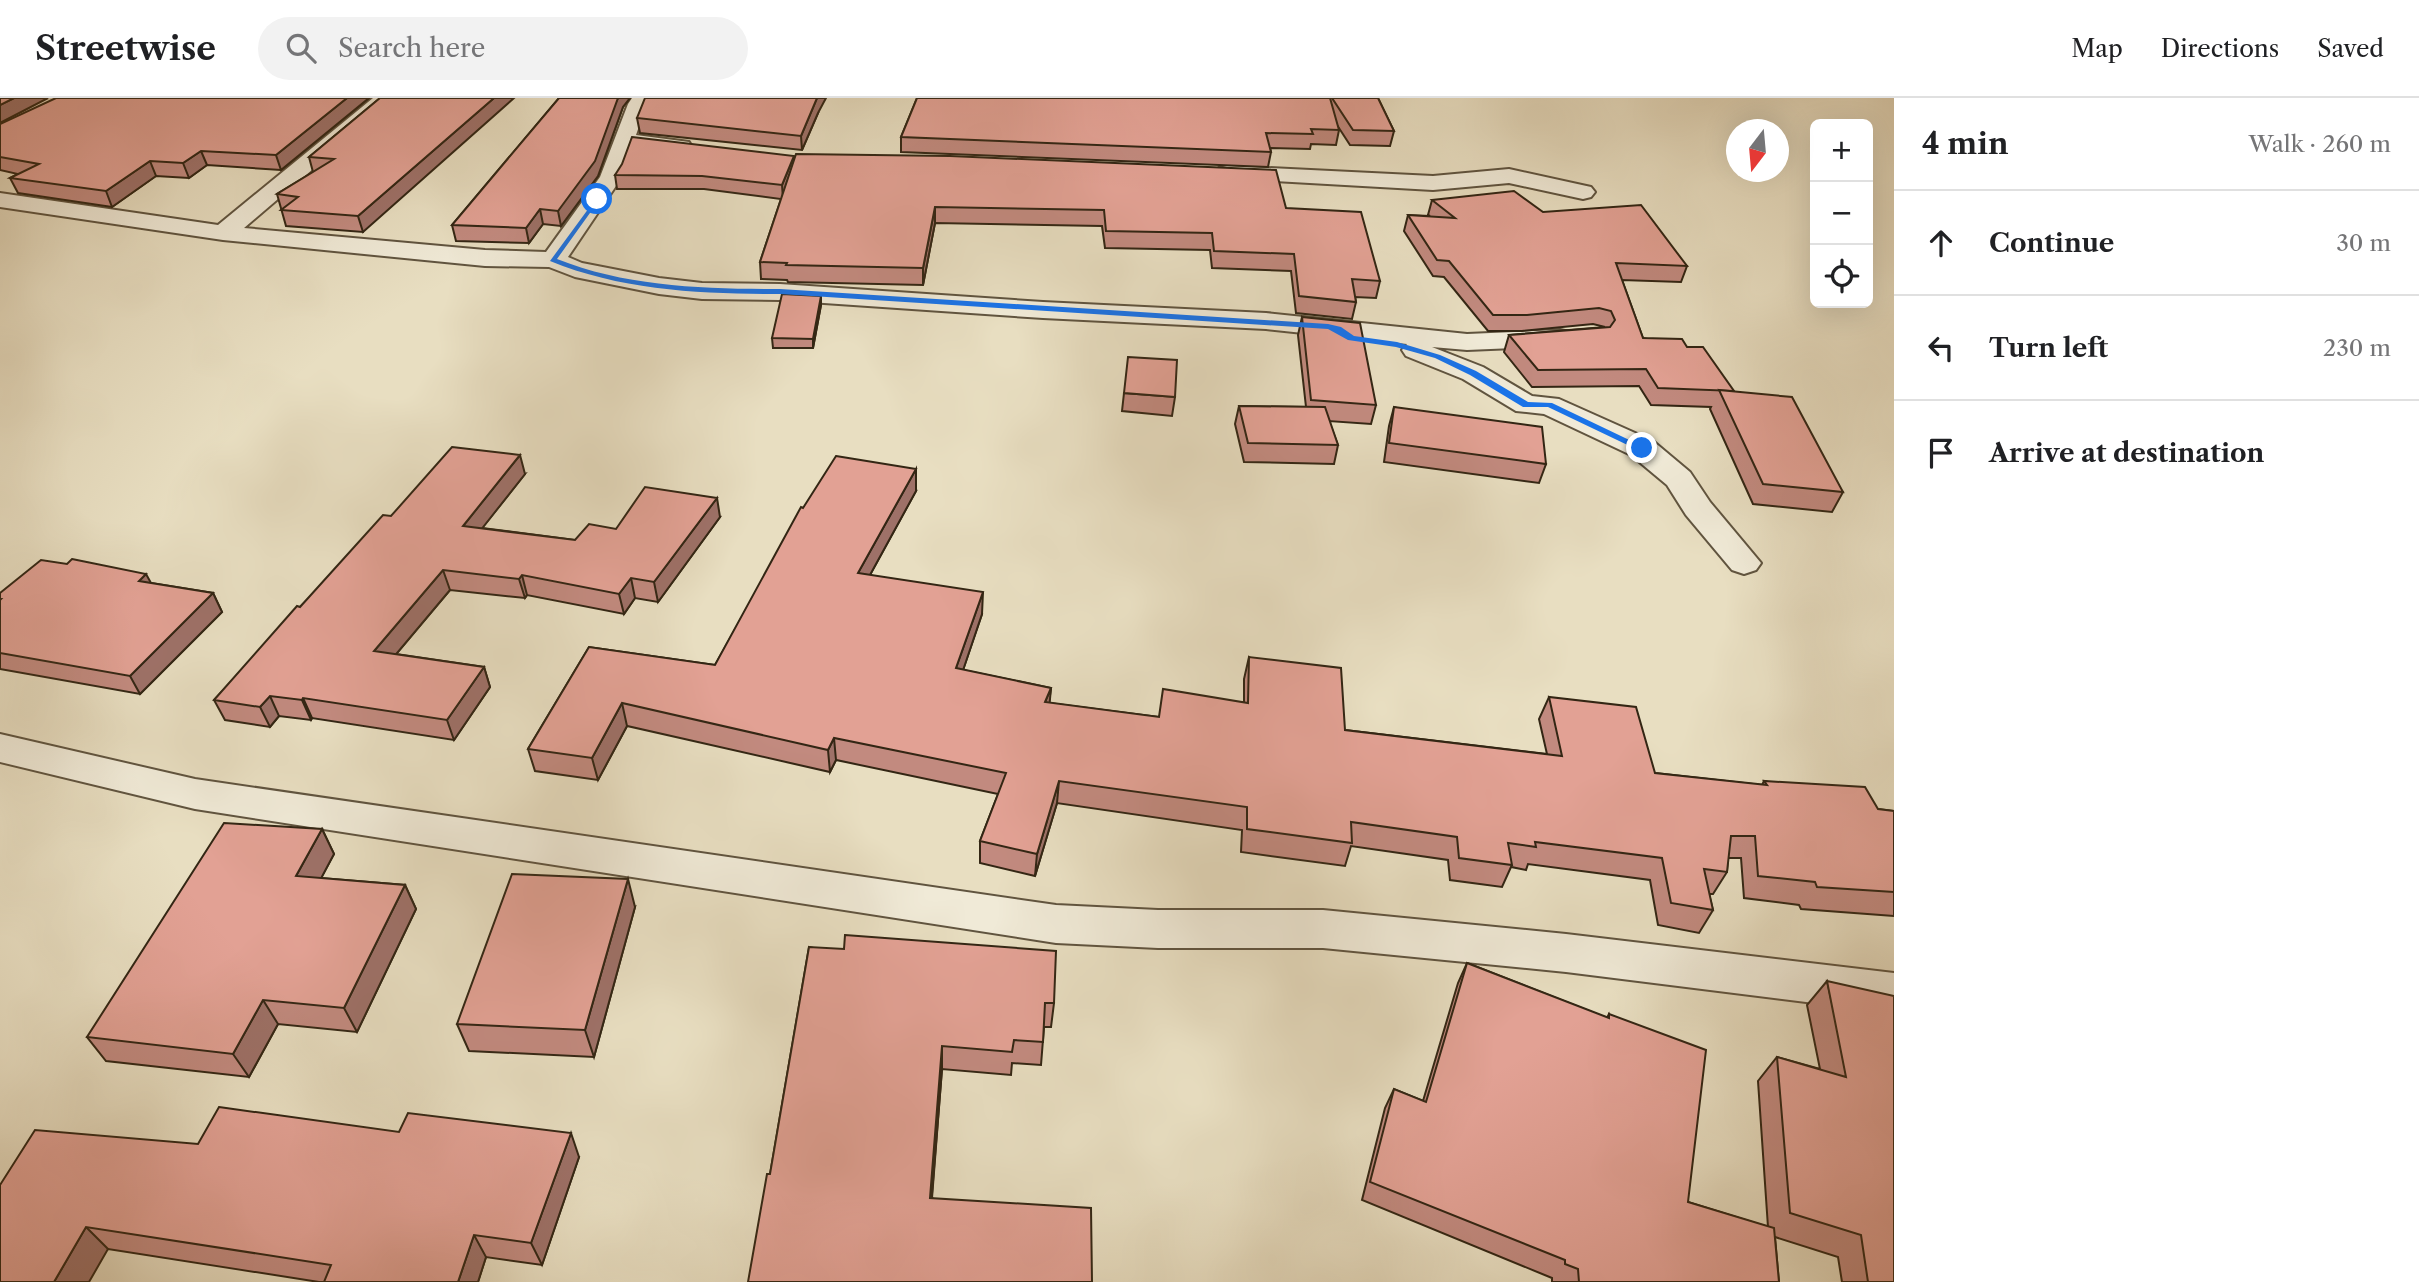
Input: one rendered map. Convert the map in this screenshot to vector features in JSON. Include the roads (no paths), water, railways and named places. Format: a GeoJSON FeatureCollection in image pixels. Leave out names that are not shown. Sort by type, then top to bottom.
{"type":"FeatureCollection","features":[{"type":"Feature","properties":{"kind":"street"},"geometry":{"type":"LineString","coordinates":[[553,260],[611,177],[635,108],[643,98]]}},
{"type":"Feature","properties":{"kind":"street"},"geometry":{"type":"LineString","coordinates":[[357,99],[383,100]]}},
{"type":"Feature","properties":{"kind":"street"},"geometry":{"type":"LineString","coordinates":[[223,233],[383,100]]}},
{"type":"Feature","properties":{"kind":"street"},"geometry":{"type":"LineString","coordinates":[[624,140],[701,149]]}},
{"type":"Feature","properties":{"kind":"street"},"geometry":{"type":"LineString","coordinates":[[1211,172],[1424,183],[1509,176],[1583,192]]}},
{"type":"Feature","properties":{"kind":"street"},"geometry":{"type":"LineString","coordinates":[[0,200],[223,233],[485,258],[553,260],[575,269],[659,286],[702,291],[780,292],[1043,310],[1266,321],[1466,342],[1522,342],[1581,336]]}},
{"type":"Feature","properties":{"kind":"street"},"geometry":{"type":"LineString","coordinates":[[1338,329],[1351,338],[1397,344],[1437,357],[1473,373],[1526,405],[1549,405],[1642,448],[1679,479],[1698,508],[1744,563]]}},
{"type":"Feature","properties":{"kind":"street"},"geometry":{"type":"LineString","coordinates":[[0,748],[195,794],[1056,924],[1158,929],[1323,929],[1566,953],[1894,993]]}}]}
